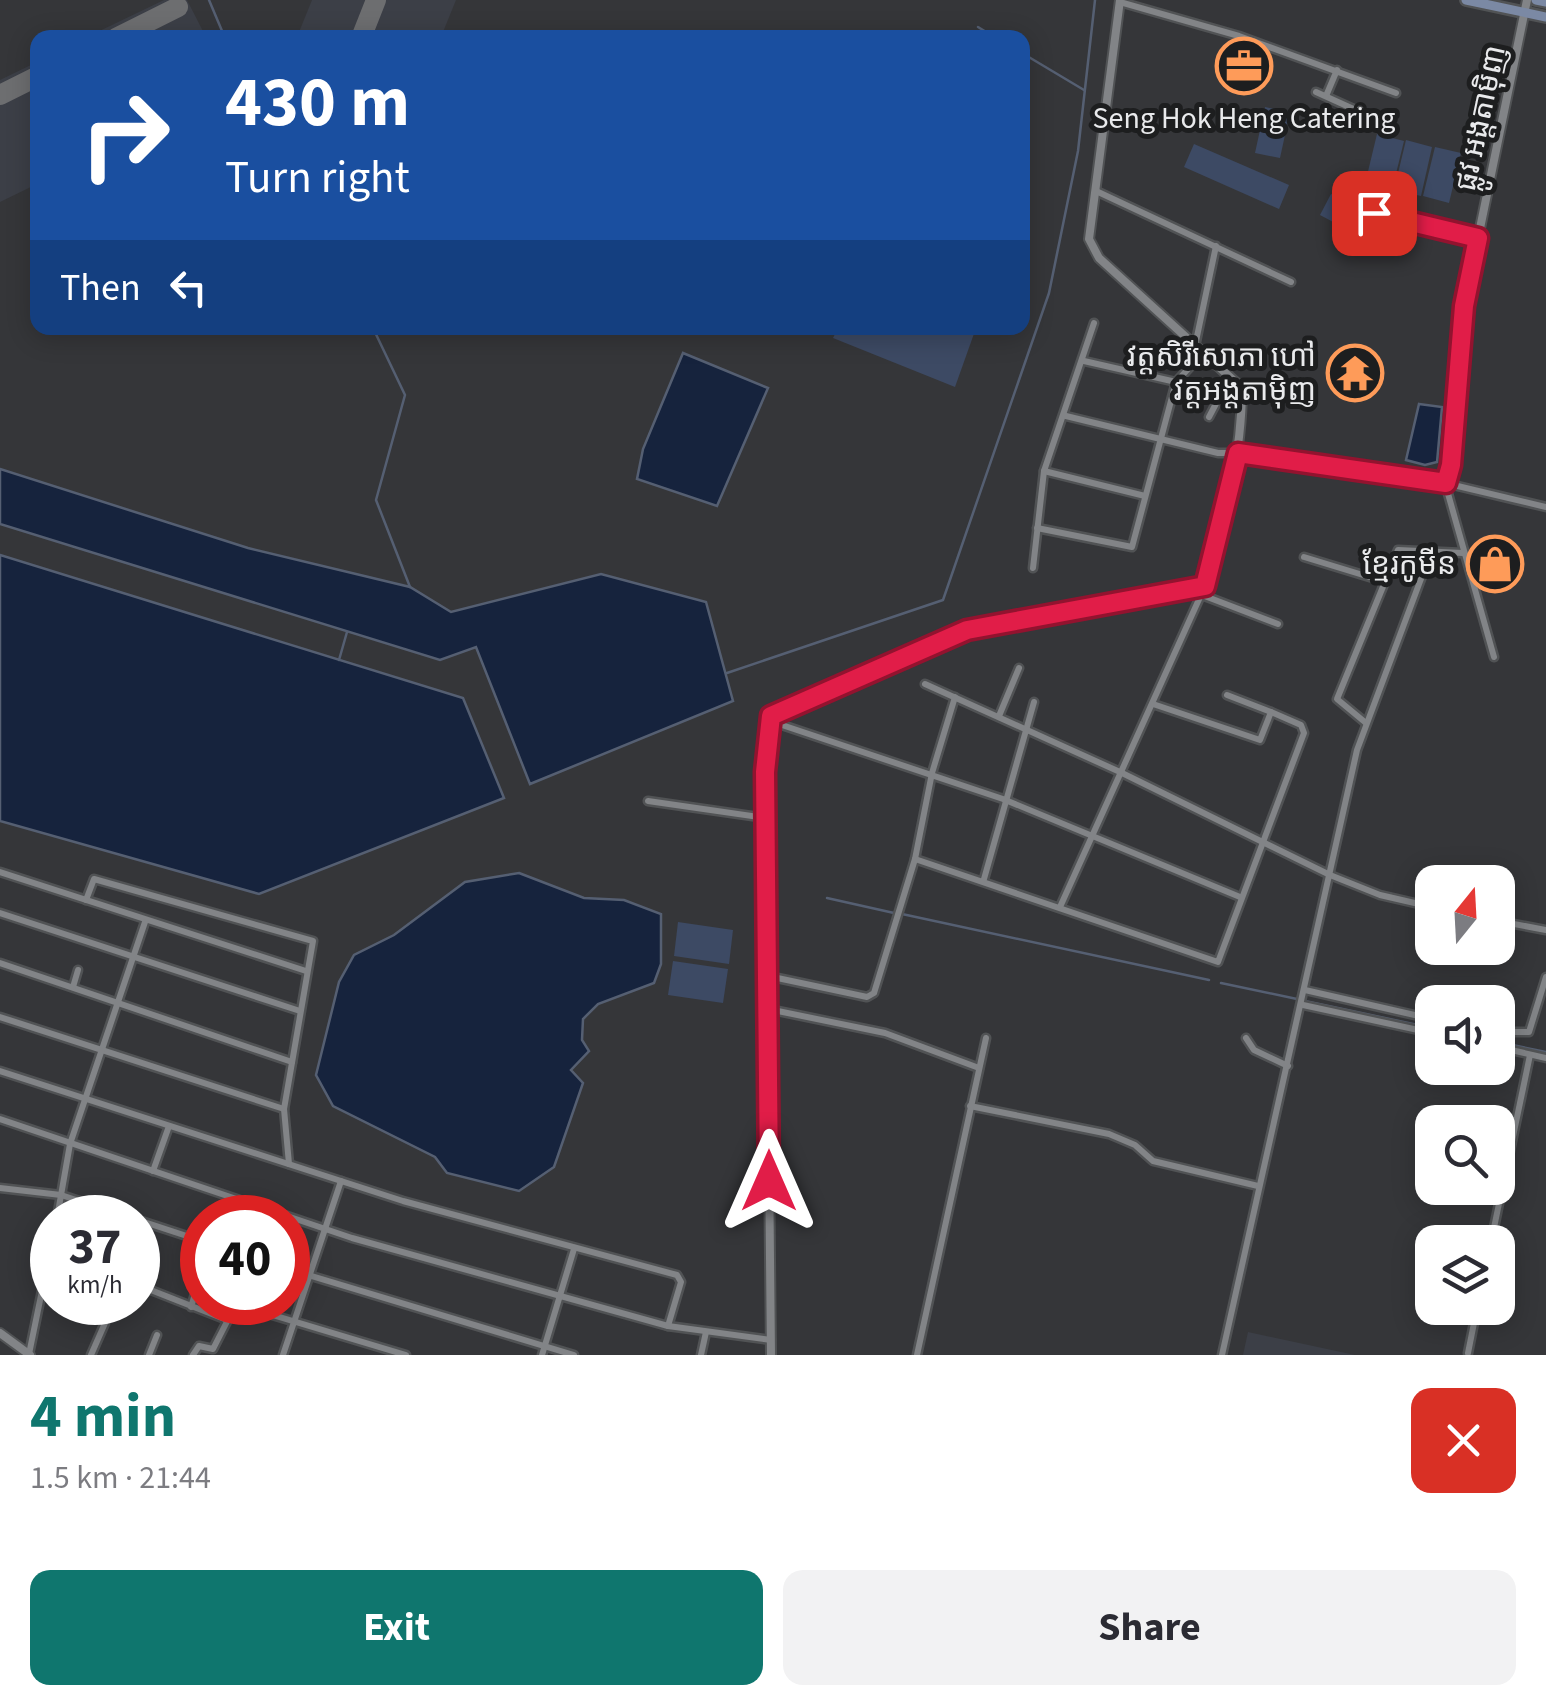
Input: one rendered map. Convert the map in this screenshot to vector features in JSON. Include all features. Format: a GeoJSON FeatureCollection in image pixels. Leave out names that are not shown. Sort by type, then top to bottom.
{"type":"FeatureCollection","features":[{"type":"Feature","properties":{"kind":"main road"},"geometry":{"type":"LineString","coordinates":[[1466,0],[1546,17]]}},
{"type":"Feature","properties":{"kind":"main road"},"geometry":{"type":"LineString","coordinates":[[1536,0],[1546,2]]}},
{"type":"Feature","properties":{"kind":"street","name":"ផ្លូវ អង្តតាម៉ិញ"},"geometry":{"type":"LineString","coordinates":[[1446,483],[1451,465],[1464,306],[1527,0]]}},
{"type":"Feature","properties":{"kind":"street"},"geometry":{"type":"LineString","coordinates":[[1060,907],[1204,590],[1238,453],[1242,388],[1092,247],[1089,239],[1120,1],[1239,36],[1396,93]]}},
{"type":"Feature","properties":{"kind":"street"},"geometry":{"type":"LineString","coordinates":[[1326,96],[1336,70]]}},
{"type":"Feature","properties":{"kind":"street"},"geometry":{"type":"LineString","coordinates":[[1316,92],[1370,116]]}},
{"type":"Feature","properties":{"kind":"street"},"geometry":{"type":"LineString","coordinates":[[1096,190],[1188,237],[1216,246],[1290,282]]}},
{"type":"Feature","properties":{"kind":"street"},"geometry":{"type":"LineString","coordinates":[[1374,213],[1478,238]]}},
{"type":"Feature","properties":{"kind":"street"},"geometry":{"type":"LineString","coordinates":[[1195,346],[1216,246]]}},
{"type":"Feature","properties":{"kind":"street"},"geometry":{"type":"LineString","coordinates":[[1033,568],[1044,471],[1066,416],[1094,324]]}},
{"type":"Feature","properties":{"kind":"street"},"geometry":{"type":"LineString","coordinates":[[1037,528],[1132,547],[1176,382],[1203,353]]}},
{"type":"Feature","properties":{"kind":"street"},"geometry":{"type":"LineString","coordinates":[[1084,361],[1176,382]]}},
{"type":"Feature","properties":{"kind":"street"},"geometry":{"type":"LineString","coordinates":[[1209,417],[1230,378]]}},
{"type":"Feature","properties":{"kind":"street"},"geometry":{"type":"LineString","coordinates":[[1066,416],[1238,453],[1446,483],[1546,507]]}},
{"type":"Feature","properties":{"kind":"street"},"geometry":{"type":"LineString","coordinates":[[1044,471],[1145,496]]}},
{"type":"Feature","properties":{"kind":"street"},"geometry":{"type":"LineString","coordinates":[[1446,483],[1494,657]]}},
{"type":"Feature","properties":{"kind":"street"},"geometry":{"type":"LineString","coordinates":[[1366,723],[1336,699],[1398,550],[1463,553]]}},
{"type":"Feature","properties":{"kind":"street"},"geometry":{"type":"LineString","coordinates":[[1222,1355],[1366,723],[1431,552]]}},
{"type":"Feature","properties":{"kind":"street"},"geometry":{"type":"LineString","coordinates":[[1304,557],[1386,582]]}},
{"type":"Feature","properties":{"kind":"street"},"geometry":{"type":"LineString","coordinates":[[771,1355],[766,818],[769,721],[776,712],[967,630],[1204,590],[1278,624]]}},
{"type":"Feature","properties":{"kind":"street"},"geometry":{"type":"LineString","coordinates":[[999,716],[1019,668]]}},
{"type":"Feature","properties":{"kind":"street"},"geometry":{"type":"LineString","coordinates":[[925,684],[1120,772],[1330,875],[1380,895],[1415,903]]}},
{"type":"Feature","properties":{"kind":"street"},"geometry":{"type":"LineString","coordinates":[[915,859],[1218,962],[1304,729],[1227,695]]}},
{"type":"Feature","properties":{"kind":"street"},"geometry":{"type":"LineString","coordinates":[[768,976],[870,996],[898,920],[932,773],[955,697]]}},
{"type":"Feature","properties":{"kind":"street"},"geometry":{"type":"LineString","coordinates":[[984,880],[1003,799],[1034,702]]}},
{"type":"Feature","properties":{"kind":"street"},"geometry":{"type":"LineString","coordinates":[[1154,704],[1258,740],[1271,712]]}},
{"type":"Feature","properties":{"kind":"street"},"geometry":{"type":"LineString","coordinates":[[769,721],[1003,799],[1241,897]]}},
{"type":"Feature","properties":{"kind":"street"},"geometry":{"type":"LineString","coordinates":[[648,801],[766,818]]}},
{"type":"Feature","properties":{"kind":"street"},"geometry":{"type":"LineString","coordinates":[[0,872],[306,971]]}},
{"type":"Feature","properties":{"kind":"street"},"geometry":{"type":"LineString","coordinates":[[86,900],[94,880],[310,938],[313,944],[284,1109],[289,1164]]}},
{"type":"Feature","properties":{"kind":"street"},"geometry":{"type":"LineString","coordinates":[[0,913],[300,1011]]}},
{"type":"Feature","properties":{"kind":"street"},"geometry":{"type":"LineString","coordinates":[[0,1188],[62,1195],[70,1144],[145,922]]}},
{"type":"Feature","properties":{"kind":"street"},"geometry":{"type":"LineString","coordinates":[[1515,924],[1546,930]]}},
{"type":"Feature","properties":{"kind":"street"},"geometry":{"type":"LineString","coordinates":[[0,963],[292,1062]]}},
{"type":"Feature","properties":{"kind":"street"},"geometry":{"type":"LineString","coordinates":[[72,987],[78,970]]}},
{"type":"Feature","properties":{"kind":"street"},"geometry":{"type":"LineString","coordinates":[[1515,1035],[1529,1032],[1546,977]]}},
{"type":"Feature","properties":{"kind":"street"},"geometry":{"type":"LineString","coordinates":[[1305,991],[1415,1015]]}},
{"type":"Feature","properties":{"kind":"street"},"geometry":{"type":"LineString","coordinates":[[1303,1004],[1415,1029]]}},
{"type":"Feature","properties":{"kind":"street"},"geometry":{"type":"LineString","coordinates":[[768,1008],[885,1032],[979,1068]]}},
{"type":"Feature","properties":{"kind":"street"},"geometry":{"type":"LineString","coordinates":[[0,1016],[284,1109]]}},
{"type":"Feature","properties":{"kind":"street"},"geometry":{"type":"LineString","coordinates":[[917,1355],[986,1038]]}},
{"type":"Feature","properties":{"kind":"street"},"geometry":{"type":"LineString","coordinates":[[1246,1038],[1254,1050],[1288,1066]]}},
{"type":"Feature","properties":{"kind":"street"},"geometry":{"type":"LineString","coordinates":[[1515,1051],[1546,1058]]}},
{"type":"Feature","properties":{"kind":"street"},"geometry":{"type":"LineString","coordinates":[[1495,1225],[1530,1054]]}},
{"type":"Feature","properties":{"kind":"street"},"geometry":{"type":"LineString","coordinates":[[0,1071],[341,1181],[681,1278],[668,1326]]}},
{"type":"Feature","properties":{"kind":"street"},"geometry":{"type":"LineString","coordinates":[[970,1106],[1109,1134],[1134,1145],[1153,1161],[1258,1186]]}},
{"type":"Feature","properties":{"kind":"street"},"geometry":{"type":"LineString","coordinates":[[0,1120],[326,1230],[668,1326],[771,1340]]}},
{"type":"Feature","properties":{"kind":"street"},"geometry":{"type":"LineString","coordinates":[[153,1172],[170,1126]]}},
{"type":"Feature","properties":{"kind":"street"},"geometry":{"type":"LineString","coordinates":[[310,1281],[341,1181]]}},
{"type":"Feature","properties":{"kind":"street"},"geometry":{"type":"LineString","coordinates":[[542,1355],[574,1248]]}},
{"type":"Feature","properties":{"kind":"street"},"geometry":{"type":"LineString","coordinates":[[311,1278],[574,1355]]}},
{"type":"Feature","properties":{"kind":"street"},"geometry":{"type":"LineString","coordinates":[[0,1333],[30,1355],[36,1325]]}},
{"type":"Feature","properties":{"kind":"street"},"geometry":{"type":"LineString","coordinates":[[91,1355],[104,1325]]}},
{"type":"Feature","properties":{"kind":"street"},"geometry":{"type":"LineString","coordinates":[[193,1355],[200,1346],[213,1349],[224,1325]]}},
{"type":"Feature","properties":{"kind":"street"},"geometry":{"type":"LineString","coordinates":[[282,1355],[295,1325]]}},
{"type":"Feature","properties":{"kind":"street"},"geometry":{"type":"LineString","coordinates":[[303,1325],[406,1355]]}},
{"type":"Feature","properties":{"kind":"street"},"geometry":{"type":"LineString","coordinates":[[1468,1352],[1474,1325]]}},
{"type":"Feature","properties":{"kind":"street"},"geometry":{"type":"LineString","coordinates":[[701,1355],[706,1332]]}},
{"type":"Feature","properties":{"kind":"street"},"geometry":{"type":"LineString","coordinates":[[150,1355],[158,1335]]}},
{"type":"Feature","properties":{"kind":"shaded area"},"geometry":{"type":"Polygon","coordinates":[[[164,0],[187,0],[202,30],[102,30],[164,0]]]}},
{"type":"Feature","properties":{"kind":"shaded area"},"geometry":{"type":"Polygon","coordinates":[[[312,0],[456,0],[444,30],[300,30],[312,0]]]}},
{"type":"Feature","properties":{"kind":"shaded area"},"geometry":{"type":"Polygon","coordinates":[[[30,65],[30,187],[0,202],[0,80],[30,65]]]}},
{"type":"Feature","properties":{"kind":"shaded area"},"geometry":{"type":"Polygon","coordinates":[[[1265,107],[1290,112],[1280,158],[1255,153],[1265,107]]]}},
{"type":"Feature","properties":{"kind":"shaded area"},"geometry":{"type":"Polygon","coordinates":[[[1377,134],[1404,141],[1392,190],[1365,184],[1377,134]]]}},
{"type":"Feature","properties":{"kind":"shaded area"},"geometry":{"type":"Polygon","coordinates":[[[1406,140],[1432,147],[1421,196],[1394,190],[1406,140]]]}},
{"type":"Feature","properties":{"kind":"shaded area"},"geometry":{"type":"Polygon","coordinates":[[[1194,144],[1289,185],[1279,209],[1184,167],[1194,144]]]}},
{"type":"Feature","properties":{"kind":"shaded area"},"geometry":{"type":"Polygon","coordinates":[[[1435,147],[1461,153],[1449,203],[1423,196],[1435,147]]]}},
{"type":"Feature","properties":{"kind":"shaded area"},"geometry":{"type":"Polygon","coordinates":[[[1331,194],[1375,216],[1363,238],[1320,215],[1331,194]]]}},
{"type":"Feature","properties":{"kind":"shaded area"},"geometry":{"type":"Polygon","coordinates":[[[834,335],[974,335],[955,387],[833,338],[834,335]]]}},
{"type":"Feature","properties":{"kind":"shaded area"},"geometry":{"type":"Polygon","coordinates":[[[683,353],[768,388],[717,506],[637,479],[643,449],[683,353]]]}},
{"type":"Feature","properties":{"kind":"shaded area"},"geometry":{"type":"Polygon","coordinates":[[[1419,404],[1442,407],[1437,462],[1425,465],[1406,460],[1419,404]]]}},
{"type":"Feature","properties":{"kind":"shaded area"},"geometry":{"type":"Polygon","coordinates":[[[0,469],[248,548],[410,587],[451,612],[601,574],[706,602],[733,701],[530,784],[476,647],[440,660],[0,524],[0,469]]]}},
{"type":"Feature","properties":{"kind":"shaded area"},"geometry":{"type":"Polygon","coordinates":[[[0,555],[463,698],[504,798],[259,894],[0,821],[0,555]]]}},
{"type":"Feature","properties":{"kind":"shaded area"},"geometry":{"type":"Polygon","coordinates":[[[519,873],[584,898],[624,900],[661,914],[661,964],[654,983],[598,1004],[583,1019],[582,1040],[589,1051],[571,1070],[583,1083],[554,1167],[519,1191],[447,1173],[435,1157],[333,1106],[316,1075],[339,982],[354,955],[394,935],[465,882],[519,873]]]}},
{"type":"Feature","properties":{"kind":"shaded area"},"geometry":{"type":"Polygon","coordinates":[[[678,922],[733,930],[729,964],[674,956],[678,922]]]}},
{"type":"Feature","properties":{"kind":"shaded area"},"geometry":{"type":"Polygon","coordinates":[[[673,961],[728,969],[723,1003],[668,995],[673,961]]]}},
{"type":"Feature","properties":{"kind":"shaded area"},"geometry":{"type":"Polygon","coordinates":[[[1248,1332],[1355,1355],[1243,1355],[1248,1332]]]}},
{"type":"Feature","properties":{"kind":"waterway"},"geometry":{"type":"LineString","coordinates":[[209,0],[222,30]]}},
{"type":"Feature","properties":{"kind":"waterway"},"geometry":{"type":"LineString","coordinates":[[727,673],[943,600],[1049,293],[1078,151],[1095,0]]}},
{"type":"Feature","properties":{"kind":"waterway"},"geometry":{"type":"LineString","coordinates":[[978,27],[983,30]]}},
{"type":"Feature","properties":{"kind":"waterway"},"geometry":{"type":"LineString","coordinates":[[1030,58],[1084,90]]}},
{"type":"Feature","properties":{"kind":"waterway"},"geometry":{"type":"LineString","coordinates":[[376,335],[405,395],[376,500],[410,587]]}},
{"type":"Feature","properties":{"kind":"waterway"},"geometry":{"type":"LineString","coordinates":[[339,660],[347,632]]}},
{"type":"Feature","properties":{"kind":"waterway"},"geometry":{"type":"LineString","coordinates":[[827,898],[894,913]]}},
{"type":"Feature","properties":{"kind":"waterway"},"geometry":{"type":"LineString","coordinates":[[902,914],[1209,980]]}},
{"type":"Feature","properties":{"kind":"waterway"},"geometry":{"type":"LineString","coordinates":[[1221,983],[1297,999]]}},
{"type":"Feature","properties":{"kind":"waterway"},"geometry":{"type":"LineString","coordinates":[[1305,1001],[1415,1024]]}},
{"type":"Feature","properties":{"kind":"waterway"},"geometry":{"type":"LineString","coordinates":[[1515,1046],[1546,1052]]}},
{"type":"Feature","properties":{"kind":"taxiway"},"geometry":{"type":"LineString","coordinates":[[364,30],[376,0]]}},
{"type":"Feature","properties":{"kind":"taxiway"},"geometry":{"type":"LineString","coordinates":[[132,30],[178,7]]}},
{"type":"Feature","properties":{"kind":"taxiway"},"geometry":{"type":"LineString","coordinates":[[0,95],[30,80]]}},
{"type":"Feature","properties":{"kind":"place","name":"Seng Hok Heng Catering"},"geometry":{"type":"Point","coordinates":[1244,66]}},
{"type":"Feature","properties":{"kind":"place","name":"វត្តសិរីសោភា ហៅ វត្តអង្តតាម៉ិញ"},"geometry":{"type":"Point","coordinates":[1355,373]}},
{"type":"Feature","properties":{"kind":"place","name":"ខ្មែរកូមីន"},"geometry":{"type":"Point","coordinates":[1495,564]}},
{"type":"Feature","properties":{"kind":"route"},"geometry":{"type":"LineString","coordinates":[[769,1181],[765,772],[766,731],[771,716],[967,630],[1005,621],[1062,616],[1205,586],[1224,522],[1238,453],[1446,483],[1451,465],[1464,306],[1478,238],[1374,213]]}}]}
